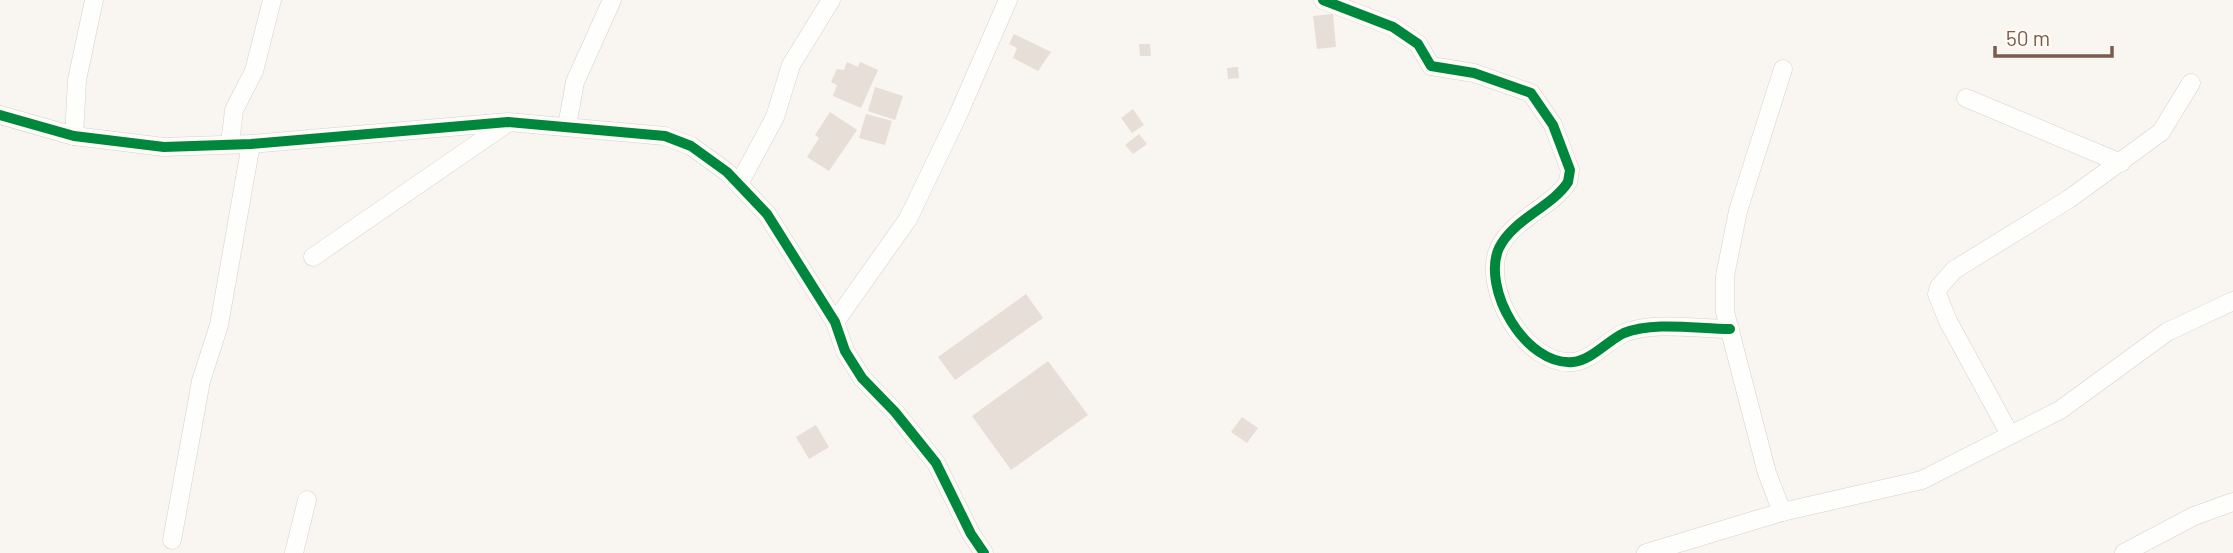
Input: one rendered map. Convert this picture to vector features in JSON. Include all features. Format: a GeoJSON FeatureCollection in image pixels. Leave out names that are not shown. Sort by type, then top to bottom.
{"type":"FeatureCollection","features":[{"type":"Feature","properties":{"kind":"street"},"geometry":{"type":"LineString","coordinates":[[74,136],[77,80],[94,0]]}},
{"type":"Feature","properties":{"kind":"street"},"geometry":{"type":"LineString","coordinates":[[230,144],[234,110],[254,71],[272,0]]}},
{"type":"Feature","properties":{"kind":"street"},"geometry":{"type":"LineString","coordinates":[[567,126],[575,82],[612,0]]}},
{"type":"Feature","properties":{"kind":"street"},"geometry":{"type":"LineString","coordinates":[[739,184],[775,117],[791,65],[831,0]]}},
{"type":"Feature","properties":{"kind":"street"},"geometry":{"type":"LineString","coordinates":[[835,322],[908,219],[963,104],[1008,0]]}},
{"type":"Feature","properties":{"kind":"street"},"geometry":{"type":"LineString","coordinates":[[1323,0],[1393,27],[1418,44],[1431,66],[1474,73],[1531,93],[1553,125],[1570,170],[1569,182],[1532,212],[1500,246],[1494,264],[1498,299],[1519,331],[1538,350],[1573,362],[1624,333],[1647,328],[1730,329]]}},
{"type":"Feature","properties":{"kind":"street"},"geometry":{"type":"LineString","coordinates":[[1782,512],[1767,473],[1725,312],[1730,247],[1738,211],[1783,69]]}},
{"type":"Feature","properties":{"kind":"street"},"geometry":{"type":"LineString","coordinates":[[2009,433],[1948,321],[1937,295],[1939,287],[1954,270],[2121,163],[2161,132],[2191,83]]}},
{"type":"Feature","properties":{"kind":"street"},"geometry":{"type":"LineString","coordinates":[[1966,98],[2121,163]]}},
{"type":"Feature","properties":{"kind":"street"},"geometry":{"type":"LineString","coordinates":[[0,115],[74,136],[164,147],[251,144],[508,121],[665,136],[691,146],[739,184],[767,214],[835,322],[845,351],[862,378],[895,412],[936,463],[971,534],[984,553]]}},
{"type":"Feature","properties":{"kind":"street"},"geometry":{"type":"LineString","coordinates":[[313,257],[508,121]]}},
{"type":"Feature","properties":{"kind":"street"},"geometry":{"type":"LineString","coordinates":[[172,540],[184,462],[201,381],[219,325],[251,144]]}},
{"type":"Feature","properties":{"kind":"street"},"geometry":{"type":"LineString","coordinates":[[1646,553],[1782,512],[1922,480],[2009,433],[2060,410],[2167,332],[2231,305]]}},
{"type":"Feature","properties":{"kind":"street"},"geometry":{"type":"LineString","coordinates":[[294,553],[307,500]]}},
{"type":"Feature","properties":{"kind":"street"},"geometry":{"type":"LineString","coordinates":[[2124,553],[2194,516],[2233,502]]}},
{"type":"Feature","properties":{"kind":"building"},"geometry":{"type":"Polygon","coordinates":[[[1333,14],[1336,47],[1317,49],[1313,16],[1333,14]]]}},
{"type":"Feature","properties":{"kind":"building"},"geometry":{"type":"Polygon","coordinates":[[[1014,34],[1051,52],[1038,71],[1013,58],[1017,48],[1009,44],[1014,34]]]}},
{"type":"Feature","properties":{"kind":"building"},"geometry":{"type":"Polygon","coordinates":[[[1139,44],[1150,44],[1151,56],[1140,56],[1139,44]]]}},
{"type":"Feature","properties":{"kind":"building"},"geometry":{"type":"Polygon","coordinates":[[[847,62],[858,67],[860,62],[878,70],[861,108],[833,96],[837,85],[831,82],[837,69],[844,70],[847,62]]]}},
{"type":"Feature","properties":{"kind":"building"},"geometry":{"type":"Polygon","coordinates":[[[1238,67],[1239,78],[1228,79],[1227,68],[1238,67]]]}},
{"type":"Feature","properties":{"kind":"building"},"geometry":{"type":"Polygon","coordinates":[[[875,87],[903,96],[895,120],[868,111],[875,87]]]}},
{"type":"Feature","properties":{"kind":"building"},"geometry":{"type":"Polygon","coordinates":[[[1133,109],[1144,125],[1132,133],[1121,118],[1133,109]]]}},
{"type":"Feature","properties":{"kind":"building"},"geometry":{"type":"Polygon","coordinates":[[[830,112],[857,130],[829,171],[807,157],[819,138],[815,135],[830,112]]]}},
{"type":"Feature","properties":{"kind":"building"},"geometry":{"type":"Polygon","coordinates":[[[866,114],[892,121],[885,145],[859,138],[866,114]]]}},
{"type":"Feature","properties":{"kind":"building"},"geometry":{"type":"Polygon","coordinates":[[[1139,134],[1147,144],[1133,154],[1125,145],[1139,134]]]}},
{"type":"Feature","properties":{"kind":"building"},"geometry":{"type":"Polygon","coordinates":[[[1026,294],[1043,318],[955,380],[938,357],[1026,294]]]}},
{"type":"Feature","properties":{"kind":"building"},"geometry":{"type":"Polygon","coordinates":[[[1048,361],[1088,415],[1011,470],[972,416],[1048,361]]]}},
{"type":"Feature","properties":{"kind":"building"},"geometry":{"type":"Polygon","coordinates":[[[1242,417],[1258,428],[1247,443],[1231,432],[1242,417]]]}},
{"type":"Feature","properties":{"kind":"building"},"geometry":{"type":"Polygon","coordinates":[[[816,425],[829,447],[809,459],[796,437],[816,425]]]}},
{"type":"Feature","properties":{"kind":"cycle path"},"geometry":{"type":"LineString","coordinates":[[1323,0],[1393,27],[1418,44],[1431,66],[1474,73],[1531,93],[1553,125],[1570,170],[1568,182],[1505,238],[1499,248],[1495,265],[1496,283],[1511,322],[1539,352],[1555,360],[1573,362],[1587,358],[1618,336],[1636,329],[1662,326],[1730,329]]}},
{"type":"Feature","properties":{"kind":"cycle path"},"geometry":{"type":"LineString","coordinates":[[0,115],[74,136],[164,147],[251,144],[508,122],[665,136],[691,146],[727,172],[767,214],[835,322],[845,351],[862,378],[895,412],[936,463],[971,534],[984,553]]}}]}
